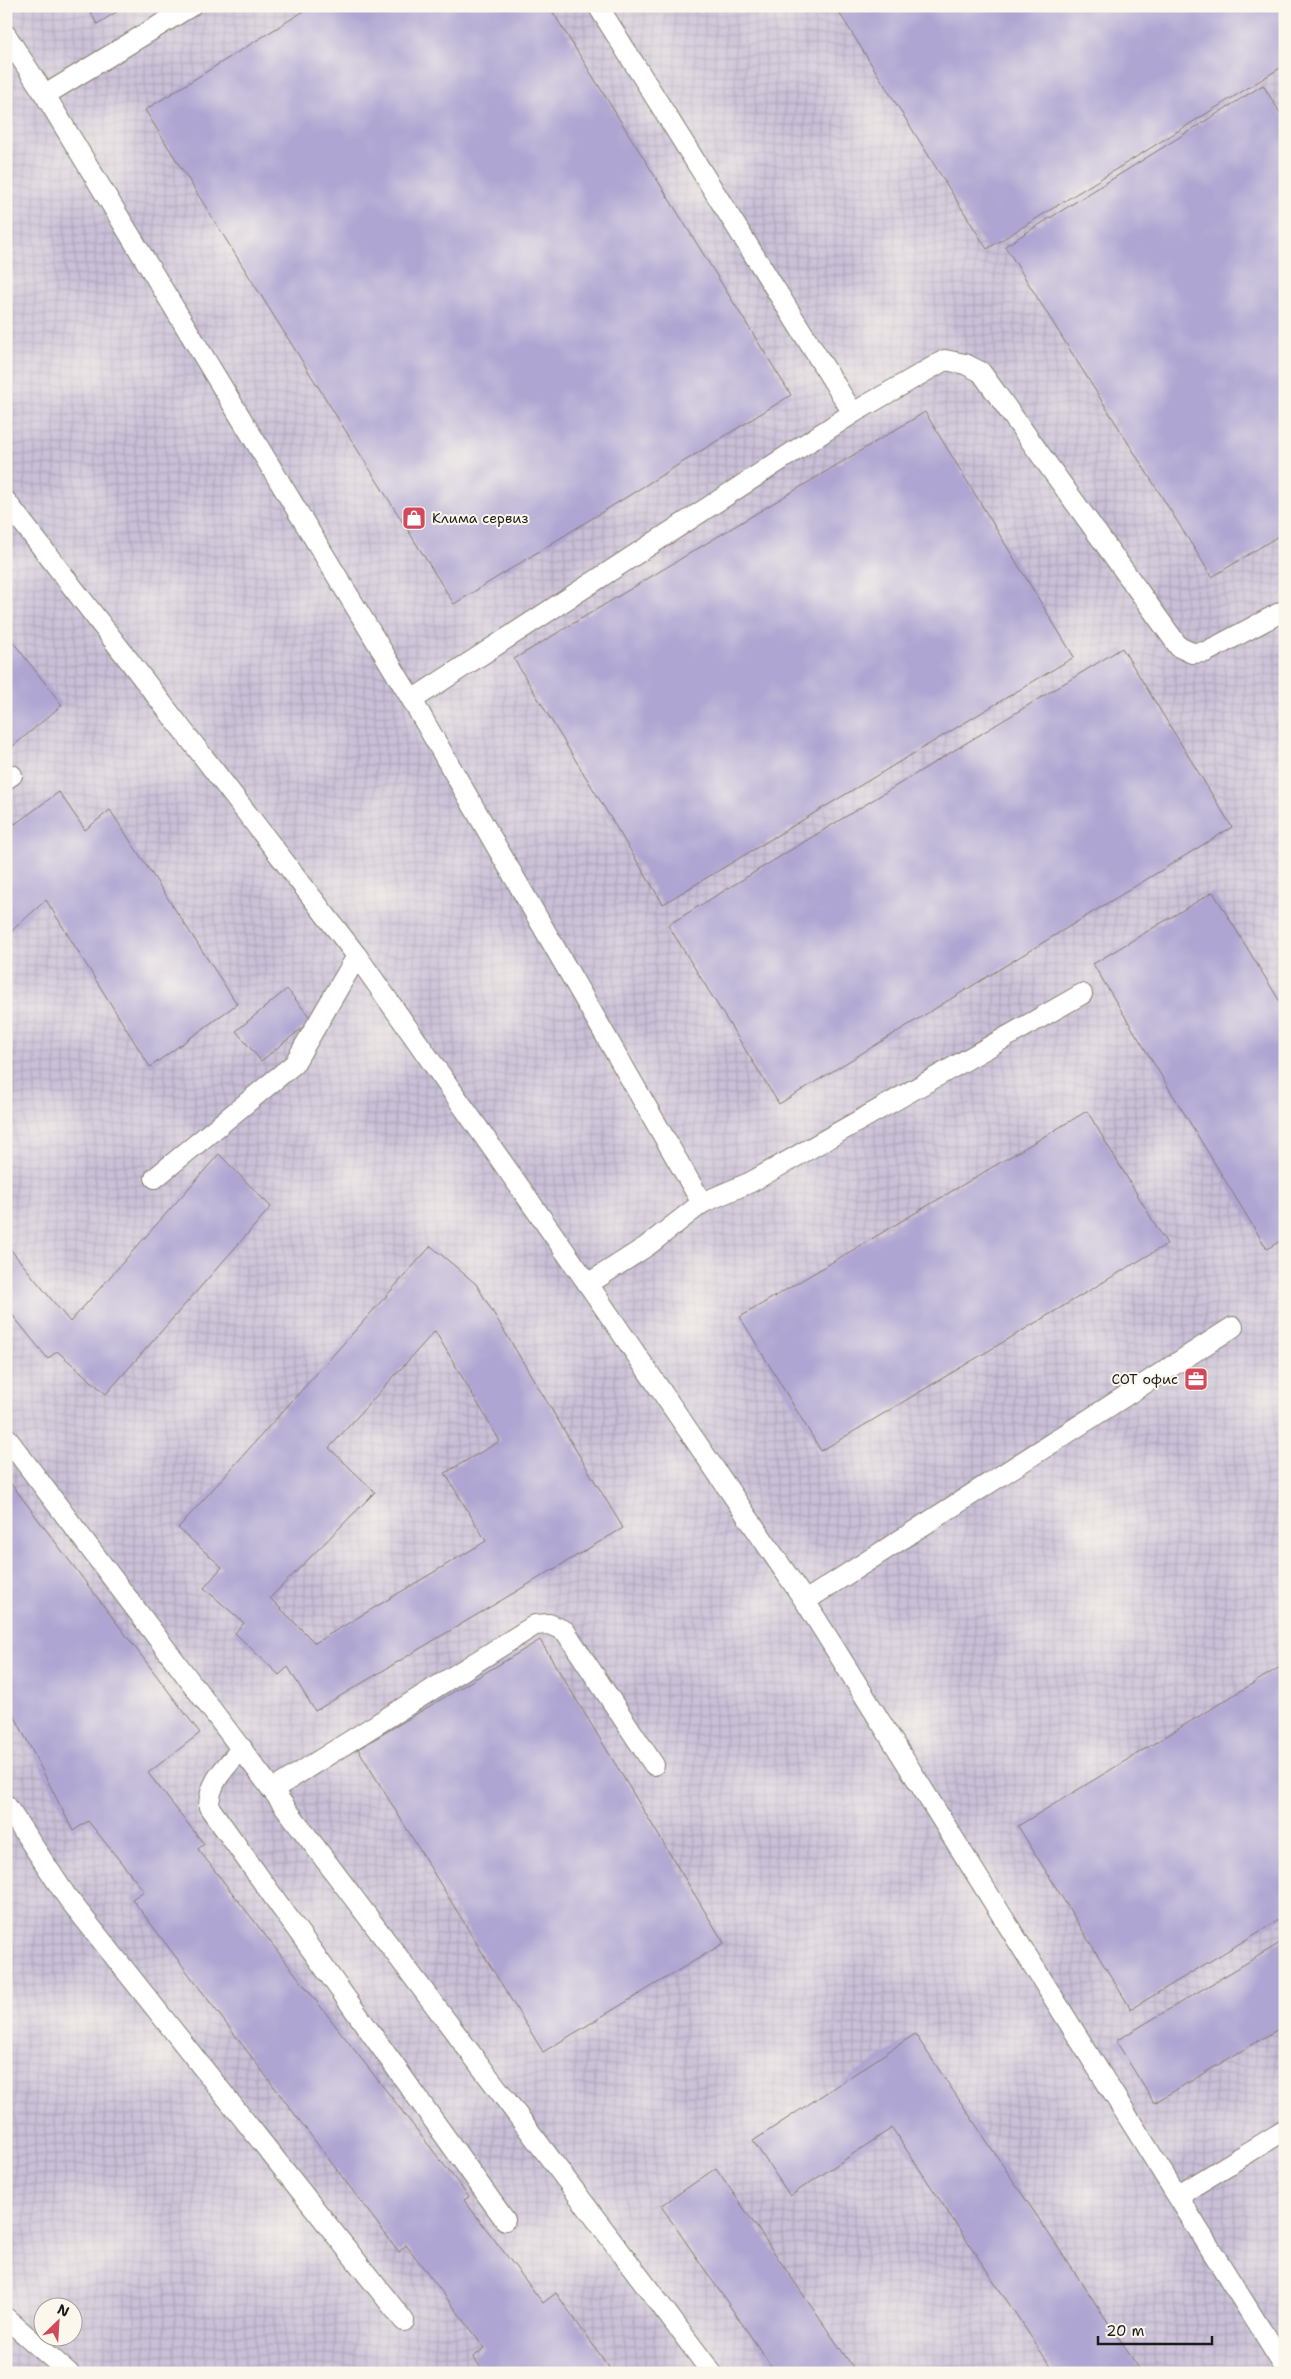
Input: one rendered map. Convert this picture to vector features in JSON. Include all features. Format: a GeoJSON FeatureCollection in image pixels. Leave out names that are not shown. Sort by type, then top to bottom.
{"type":"FeatureCollection","features":[{"type":"Feature","properties":{"kind":"lane"},"geometry":{"type":"LineString","coordinates":[[45,95],[191,6]]}},
{"type":"Feature","properties":{"kind":"lane"},"geometry":{"type":"LineString","coordinates":[[598,6],[853,413]]}},
{"type":"Feature","properties":{"kind":"lane"},"geometry":{"type":"LineString","coordinates":[[6,35],[45,95],[412,700],[702,1203]]}},
{"type":"Feature","properties":{"kind":"lane"},"geometry":{"type":"LineString","coordinates":[[412,700],[853,413],[945,360],[965,364],[981,372],[1179,647],[1192,653],[1206,652],[1285,610]]}},
{"type":"Feature","properties":{"kind":"lane"},"geometry":{"type":"LineString","coordinates":[[6,501],[357,956],[588,1284],[805,1601],[1179,2195],[1285,2368]]}},
{"type":"Feature","properties":{"kind":"lane"},"geometry":{"type":"LineString","coordinates":[[155,1178],[294,1064],[357,956]]}},
{"type":"Feature","properties":{"kind":"lane"},"geometry":{"type":"LineString","coordinates":[[588,1284],[647,1246],[702,1203],[751,1182],[1082,994]]}},
{"type":"Feature","properties":{"kind":"lane"},"geometry":{"type":"LineString","coordinates":[[805,1601],[1233,1327]]}},
{"type":"Feature","properties":{"kind":"lane"},"geometry":{"type":"LineString","coordinates":[[6,1437],[712,2373]]}},
{"type":"Feature","properties":{"kind":"lane"},"geometry":{"type":"LineString","coordinates":[[272,1790],[535,1625],[548,1624],[565,1631],[654,1765]]}},
{"type":"Feature","properties":{"kind":"lane"},"geometry":{"type":"LineString","coordinates":[[242,1748],[217,1778],[209,1792],[209,1807],[505,2220]]}},
{"type":"Feature","properties":{"kind":"lane"},"geometry":{"type":"LineString","coordinates":[[6,1805],[67,1897],[404,2321]]}},
{"type":"Feature","properties":{"kind":"lane"},"geometry":{"type":"LineString","coordinates":[[1179,2195],[1285,2130]]}},
{"type":"Feature","properties":{"kind":"lane"},"geometry":{"type":"LineString","coordinates":[[6,2318],[69,2373]]}},
{"type":"Feature","properties":{"kind":"shaded area"},"geometry":{"type":"Polygon","coordinates":[[[6,6],[1285,6],[1285,2373],[6,2373],[6,6]]]}},
{"type":"Feature","properties":{"kind":"building"},"geometry":{"type":"Polygon","coordinates":[[[87,6],[126,6],[97,24],[87,6]]]}},
{"type":"Feature","properties":{"kind":"building"},"geometry":{"type":"Polygon","coordinates":[[[312,6],[549,6],[791,395],[454,604],[145,110],[312,6]]]}},
{"type":"Feature","properties":{"kind":"building"},"geometry":{"type":"Polygon","coordinates":[[[835,6],[1285,6],[1285,65],[987,249],[835,6]]]}},
{"type":"Feature","properties":{"kind":"building"},"geometry":{"type":"Polygon","coordinates":[[[1263,85],[1285,121],[1285,532],[1212,577],[1005,246],[1263,85]]]}},
{"type":"Feature","properties":{"kind":"building"},"geometry":{"type":"Polygon","coordinates":[[[925,412],[1074,657],[663,904],[514,659],[925,412]]]}},
{"type":"Feature","properties":{"kind":"building"},"geometry":{"type":"Polygon","coordinates":[[[6,633],[62,705],[6,752],[6,633]]]}},
{"type":"Feature","properties":{"kind":"building"},"geometry":{"type":"Polygon","coordinates":[[[1122,648],[1232,827],[779,1104],[668,925],[1122,648]]]}},
{"type":"Feature","properties":{"kind":"building"},"geometry":{"type":"Polygon","coordinates":[[[59,792],[85,830],[110,810],[237,1004],[150,1067],[46,900],[6,936],[6,813],[15,824],[59,792]]]}},
{"type":"Feature","properties":{"kind":"building"},"geometry":{"type":"Polygon","coordinates":[[[1213,892],[1285,1010],[1285,1238],[1267,1249],[1093,964],[1213,892]]]}},
{"type":"Feature","properties":{"kind":"building"},"geometry":{"type":"Polygon","coordinates":[[[287,989],[312,1020],[261,1061],[236,1031],[287,989]]]}},
{"type":"Feature","properties":{"kind":"building"},"geometry":{"type":"Polygon","coordinates":[[[1087,1111],[1167,1244],[821,1451],[740,1317],[1087,1111]]]}},
{"type":"Feature","properties":{"kind":"building"},"geometry":{"type":"Polygon","coordinates":[[[219,1154],[271,1207],[106,1394],[57,1351],[48,1359],[6,1307],[6,1244],[70,1322],[219,1154]]]}},
{"type":"Feature","properties":{"kind":"building"},"geometry":{"type":"Polygon","coordinates":[[[431,1246],[476,1284],[623,1528],[315,1711],[288,1667],[279,1675],[235,1633],[244,1623],[204,1588],[222,1567],[178,1528],[431,1246]],[[435,1331],[329,1448],[375,1492],[270,1598],[315,1643],[486,1541],[445,1473],[500,1441],[435,1331]]]}},
{"type":"Feature","properties":{"kind":"building"},"geometry":{"type":"Polygon","coordinates":[[[6,1477],[200,1733],[148,1773],[204,1844],[198,1849],[469,2197],[464,2200],[543,2303],[556,2293],[613,2373],[485,2373],[473,2357],[485,2348],[406,2245],[399,2252],[132,1899],[144,1891],[88,1821],[73,1831],[6,1699],[6,1477]]]}},
{"type":"Feature","properties":{"kind":"building"},"geometry":{"type":"Polygon","coordinates":[[[540,1640],[724,1943],[543,2052],[358,1749],[540,1640]]]}},
{"type":"Feature","properties":{"kind":"building"},"geometry":{"type":"Polygon","coordinates":[[[1285,1664],[1285,1916],[1131,2009],[1018,1826],[1285,1664]]]}},
{"type":"Feature","properties":{"kind":"building"},"geometry":{"type":"Polygon","coordinates":[[[1285,1940],[1285,2025],[1154,2103],[1116,2041],[1285,1940]]]}},
{"type":"Feature","properties":{"kind":"building"},"geometry":{"type":"Polygon","coordinates":[[[915,2034],[1142,2373],[1055,2373],[892,2128],[790,2196],[753,2141],[915,2034]]]}},
{"type":"Feature","properties":{"kind":"building"},"geometry":{"type":"Polygon","coordinates":[[[716,2168],[857,2373],[776,2373],[661,2206],[716,2168]]]}},
{"type":"Feature","properties":{"kind":"place","name":"Клима сервиз"},"geometry":{"type":"Point","coordinates":[414,518]}},
{"type":"Feature","properties":{"kind":"place","name":"СОТ офис"},"geometry":{"type":"Point","coordinates":[1196,1379]}}]}
